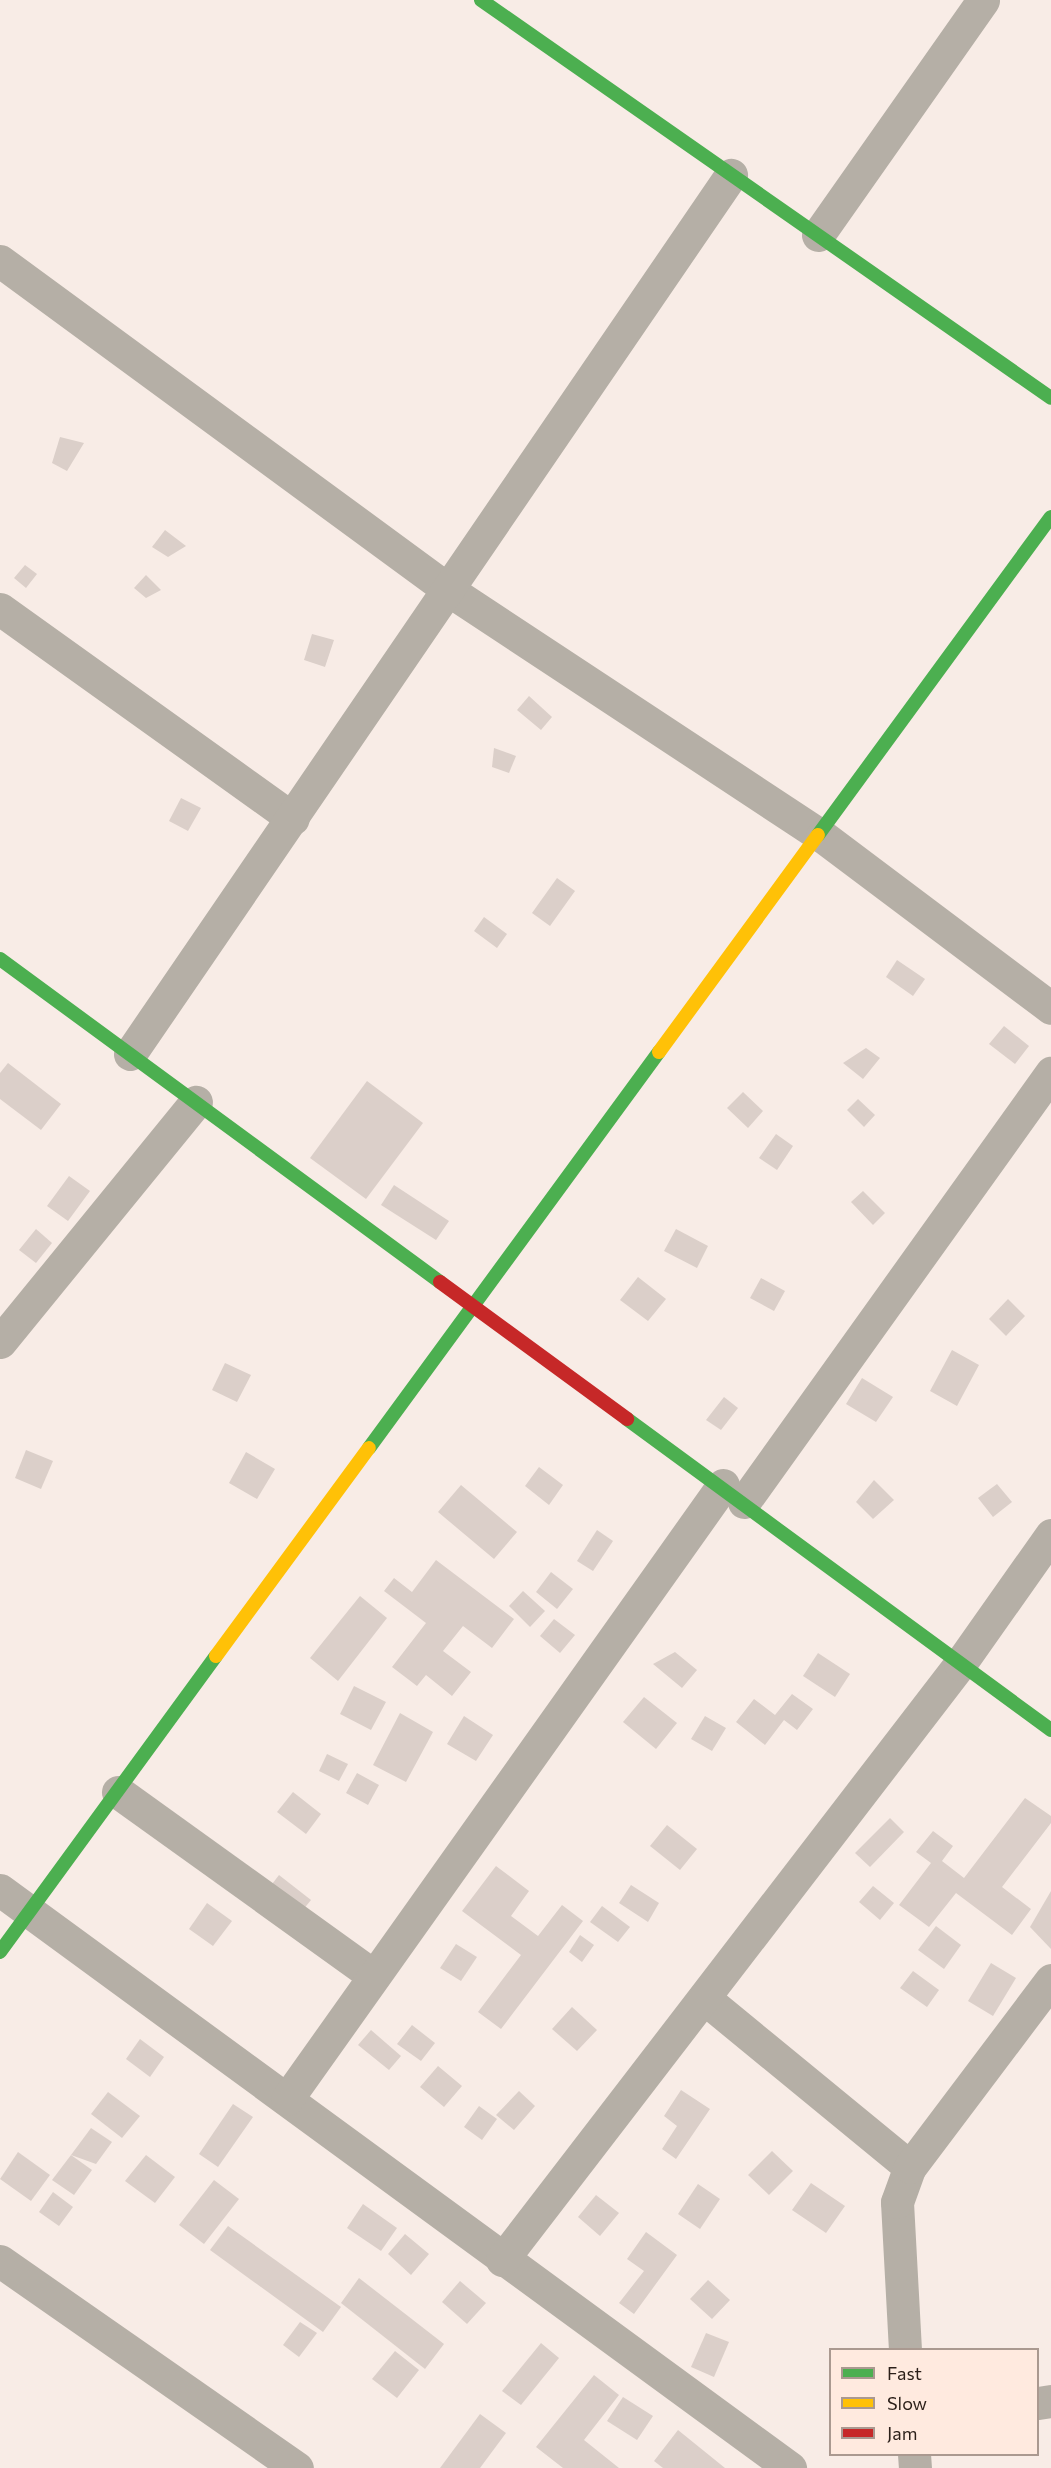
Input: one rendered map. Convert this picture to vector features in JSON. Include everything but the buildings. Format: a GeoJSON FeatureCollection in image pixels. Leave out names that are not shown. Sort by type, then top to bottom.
{"type":"FeatureCollection","features":[{"type":"Feature","properties":{"kind":"street"},"geometry":{"type":"LineString","coordinates":[[481,0],[1051,398]]}},
{"type":"Feature","properties":{"kind":"street"},"geometry":{"type":"LineString","coordinates":[[818,236],[983,0]]}},
{"type":"Feature","properties":{"kind":"street"},"geometry":{"type":"LineString","coordinates":[[130,1054],[450,591],[731,175]]}},
{"type":"Feature","properties":{"kind":"street"},"geometry":{"type":"LineString","coordinates":[[0,261],[450,591],[822,836],[1051,1008]]}},
{"type":"Feature","properties":{"kind":"street"},"geometry":{"type":"LineString","coordinates":[[0,1952],[822,836],[1051,517]]}},
{"type":"Feature","properties":{"kind":"street"},"geometry":{"type":"LineString","coordinates":[[0,609],[293,819]]}},
{"type":"Feature","properties":{"kind":"street"},"geometry":{"type":"LineString","coordinates":[[0,959],[733,1494],[1051,1730]]}},
{"type":"Feature","properties":{"kind":"street"},"geometry":{"type":"LineString","coordinates":[[287,2099],[374,1976],[733,1494],[1051,1073]]}},
{"type":"Feature","properties":{"kind":"street"},"geometry":{"type":"LineString","coordinates":[[0,1342],[196,1102]]}},
{"type":"Feature","properties":{"kind":"street"},"geometry":{"type":"LineString","coordinates":[[502,2259],[960,1664],[1051,1535]]}},
{"type":"Feature","properties":{"kind":"street"},"geometry":{"type":"LineString","coordinates":[[118,1792],[374,1976]]}},
{"type":"Feature","properties":{"kind":"street"},"geometry":{"type":"LineString","coordinates":[[0,1890],[790,2468]]}},
{"type":"Feature","properties":{"kind":"street"},"geometry":{"type":"LineString","coordinates":[[905,2348],[897,2202],[910,2167],[1051,1980]]}},
{"type":"Feature","properties":{"kind":"street"},"geometry":{"type":"LineString","coordinates":[[704,1998],[910,2167]]}},
{"type":"Feature","properties":{"kind":"street"},"geometry":{"type":"LineString","coordinates":[[0,2261],[297,2468]]}},
{"type":"Feature","properties":{"kind":"traffic: fast"},"geometry":{"type":"LineString","coordinates":[[481,0],[1051,398]]}},
{"type":"Feature","properties":{"kind":"traffic: fast"},"geometry":{"type":"LineString","coordinates":[[818,835],[1051,517]]}},
{"type":"Feature","properties":{"kind":"traffic: fast"},"geometry":{"type":"LineString","coordinates":[[0,959],[440,1282]]}},
{"type":"Feature","properties":{"kind":"traffic: fast"},"geometry":{"type":"LineString","coordinates":[[369,1448],[659,1052]]}},
{"type":"Feature","properties":{"kind":"traffic: fast"},"geometry":{"type":"LineString","coordinates":[[627,1419],[1051,1730]]}},
{"type":"Feature","properties":{"kind":"traffic: fast"},"geometry":{"type":"LineString","coordinates":[[0,1952],[216,1656]]}},
{"type":"Feature","properties":{"kind":"traffic: slow"},"geometry":{"type":"LineString","coordinates":[[659,1052],[818,835]]}},
{"type":"Feature","properties":{"kind":"traffic: slow"},"geometry":{"type":"LineString","coordinates":[[216,1656],[369,1448]]}},
{"type":"Feature","properties":{"kind":"traffic: jam"},"geometry":{"type":"LineString","coordinates":[[440,1282],[627,1419]]}}]}
